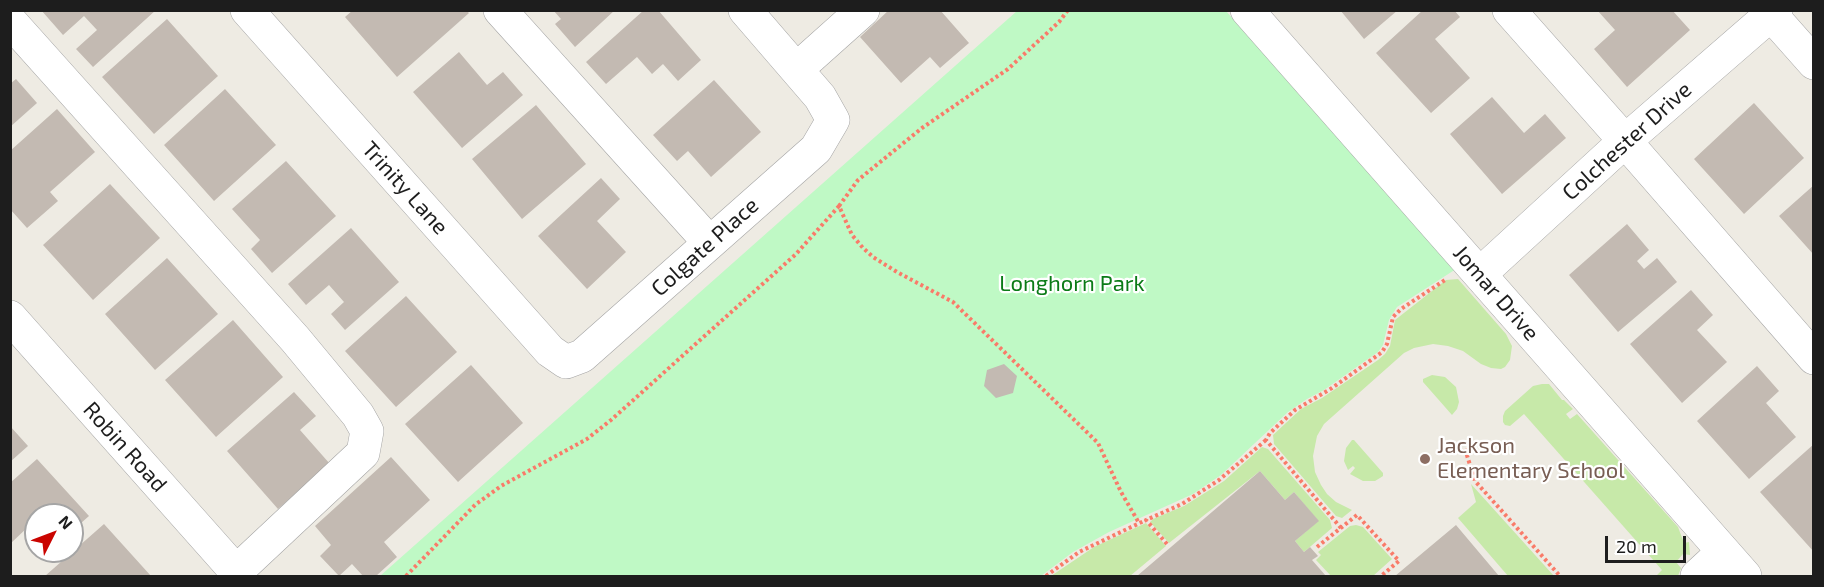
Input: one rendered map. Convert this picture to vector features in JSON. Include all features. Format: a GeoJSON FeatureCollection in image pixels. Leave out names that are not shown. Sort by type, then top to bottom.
{"type":"FeatureCollection","features":[{"type":"Feature","properties":{"kind":"street","name":"Trinity Lane"},"geometry":{"type":"LineString","coordinates":[[247,10],[550,351],[566,362]]}},
{"type":"Feature","properties":{"kind":"street"},"geometry":{"type":"LineString","coordinates":[[500,10],[709,242]]}},
{"type":"Feature","properties":{"kind":"street"},"geometry":{"type":"LineString","coordinates":[[745,10],[797,69],[862,10]]}},
{"type":"Feature","properties":{"kind":"street","name":"Jomar Drive"},"geometry":{"type":"LineString","coordinates":[[1247,10],[1466,275],[1744,576]]}},
{"type":"Feature","properties":{"kind":"street"},"geometry":{"type":"LineString","coordinates":[[1509,10],[1814,358]]}},
{"type":"Feature","properties":{"kind":"street"},"geometry":{"type":"LineString","coordinates":[[1772,12],[1814,63]]}},
{"type":"Feature","properties":{"kind":"street","name":"Colchester Drive"},"geometry":{"type":"LineString","coordinates":[[1466,275],[1625,141],[1772,12]]}},
{"type":"Feature","properties":{"kind":"street"},"geometry":{"type":"LineString","coordinates":[[10,21],[295,339],[358,415],[367,431],[363,453],[238,574]]}},
{"type":"Feature","properties":{"kind":"street","name":"Colgate Place"},"geometry":{"type":"LineString","coordinates":[[566,362],[582,356],[816,149],[833,120],[820,97],[797,69]]}},
{"type":"Feature","properties":{"kind":"street","name":"Robin Road"},"geometry":{"type":"LineString","coordinates":[[10,317],[238,574]]}},
{"type":"Feature","properties":{"kind":"street"},"geometry":{"type":"LineString","coordinates":[[1696,576],[1723,552]]}},
{"type":"Feature","properties":{"kind":"path"},"geometry":{"type":"LineString","coordinates":[[406,576],[475,506],[492,492],[587,439],[611,420],[796,255],[839,206],[858,180],[922,128],[1008,69],[1059,22],[1068,10]]}},
{"type":"Feature","properties":{"kind":"path"},"geometry":{"type":"LineString","coordinates":[[839,206],[852,236],[863,248],[897,272],[953,302],[1098,443],[1121,492],[1139,523]]}},
{"type":"Feature","properties":{"kind":"path"},"geometry":{"type":"LineString","coordinates":[[1046,576],[1079,552],[1182,504],[1219,480],[1266,440],[1270,433],[1295,410],[1332,388],[1382,352],[1387,344],[1394,317],[1401,309],[1466,275]]}},
{"type":"Feature","properties":{"kind":"path"},"geometry":{"type":"LineString","coordinates":[[1266,440],[1341,528]]}},
{"type":"Feature","properties":{"kind":"path"},"geometry":{"type":"LineString","coordinates":[[1465,448],[1475,481],[1560,576]]}},
{"type":"Feature","properties":{"kind":"path"},"geometry":{"type":"LineString","coordinates":[[1317,547],[1357,515],[1399,561],[1381,576]]}},
{"type":"Feature","properties":{"kind":"path"},"geometry":{"type":"LineString","coordinates":[[1146,520],[1167,543]]}},
{"type":"Feature","properties":{"kind":"green space","name":"Longhorn Park"},"geometry":{"type":"Polygon","coordinates":[[[1017,11],[1226,11],[1456,269],[1397,307],[1389,320],[1383,345],[1378,352],[1288,412],[1221,475],[1193,494],[1109,532],[1073,552],[1041,576],[380,576],[1017,11]]]}},
{"type":"Feature","properties":{"kind":"green space"},"geometry":{"type":"Polygon","coordinates":[[[1458,279],[1506,334],[1512,346],[1510,360],[1501,369],[1491,368],[1463,351],[1448,346],[1433,344],[1414,348],[1404,353],[1324,424],[1317,436],[1313,456],[1315,472],[1327,494],[1336,502],[1352,510],[1342,518],[1336,516],[1274,444],[1273,435],[1301,409],[1322,398],[1378,360],[1390,346],[1395,320],[1446,280],[1458,279]]]}},
{"type":"Feature","properties":{"kind":"green space"},"geometry":{"type":"Polygon","coordinates":[[[1432,375],[1445,377],[1456,387],[1459,402],[1452,415],[1423,382],[1423,379],[1432,375]]]}},
{"type":"Feature","properties":{"kind":"green space"},"geometry":{"type":"Polygon","coordinates":[[[1549,384],[1573,409],[1566,414],[1570,419],[1577,414],[1678,527],[1684,543],[1689,542],[1690,555],[1683,554],[1676,562],[1681,568],[1678,576],[1656,576],[1662,570],[1524,414],[1510,426],[1505,425],[1503,416],[1505,411],[1533,386],[1549,384]]]}},
{"type":"Feature","properties":{"kind":"green space"},"geometry":{"type":"Polygon","coordinates":[[[1352,440],[1383,473],[1383,476],[1375,481],[1363,481],[1350,474],[1355,468],[1353,466],[1348,470],[1344,461],[1346,448],[1352,440]]]}},
{"type":"Feature","properties":{"kind":"green space"},"geometry":{"type":"Polygon","coordinates":[[[1262,447],[1268,449],[1330,520],[1332,528],[1304,552],[1295,541],[1318,521],[1294,492],[1285,500],[1260,471],[1169,543],[1150,522],[1184,506],[1224,481],[1262,447]]]}},
{"type":"Feature","properties":{"kind":"green space"},"geometry":{"type":"Polygon","coordinates":[[[1471,484],[1554,576],[1508,576],[1458,518],[1476,502],[1471,484]]]}},
{"type":"Feature","properties":{"kind":"green space"},"geometry":{"type":"Polygon","coordinates":[[[1146,523],[1166,546],[1130,576],[1051,576],[1094,547],[1146,523]]]}},
{"type":"Feature","properties":{"kind":"green space"},"geometry":{"type":"Polygon","coordinates":[[[1350,526],[1363,527],[1392,559],[1373,576],[1331,576],[1316,560],[1321,555],[1318,552],[1350,526]]]}},
{"type":"Feature","properties":{"kind":"building"},"geometry":{"type":"Polygon","coordinates":[[[41,10],[156,10],[93,67],[76,49],[97,30],[84,16],[63,35],[41,10]]]}},
{"type":"Feature","properties":{"kind":"building"},"geometry":{"type":"Polygon","coordinates":[[[353,10],[466,10],[469,13],[397,77],[345,17],[353,10]]]}},
{"type":"Feature","properties":{"kind":"building"},"geometry":{"type":"Polygon","coordinates":[[[553,10],[615,10],[575,47],[555,24],[561,19],[553,10]]]}},
{"type":"Feature","properties":{"kind":"building"},"geometry":{"type":"Polygon","coordinates":[[[644,10],[658,10],[701,60],[678,81],[663,64],[652,74],[637,57],[606,84],[586,62],[644,10]]]}},
{"type":"Feature","properties":{"kind":"building"},"geometry":{"type":"Polygon","coordinates":[[[889,10],[940,10],[969,43],[940,68],[930,57],[901,83],[860,37],[889,10]]]}},
{"type":"Feature","properties":{"kind":"building"},"geometry":{"type":"Polygon","coordinates":[[[1340,10],[1398,10],[1364,39],[1340,10]]]}},
{"type":"Feature","properties":{"kind":"building"},"geometry":{"type":"Polygon","coordinates":[[[1423,10],[1454,10],[1460,17],[1435,39],[1470,78],[1431,113],[1376,53],[1423,10]]]}},
{"type":"Feature","properties":{"kind":"building"},"geometry":{"type":"Polygon","coordinates":[[[1597,10],[1672,10],[1690,30],[1627,87],[1594,49],[1615,30],[1597,10]]]}},
{"type":"Feature","properties":{"kind":"building"},"geometry":{"type":"Polygon","coordinates":[[[167,19],[218,76],[154,134],[102,77],[167,19]]]}},
{"type":"Feature","properties":{"kind":"building"},"geometry":{"type":"Polygon","coordinates":[[[459,52],[487,85],[503,72],[523,95],[462,148],[413,92],[459,52]]]}},
{"type":"Feature","properties":{"kind":"building"},"geometry":{"type":"Polygon","coordinates":[[[16,79],[37,103],[10,127],[10,84],[16,79]]]}},
{"type":"Feature","properties":{"kind":"building"},"geometry":{"type":"Polygon","coordinates":[[[714,80],[761,132],[711,177],[688,151],[677,161],[653,135],[714,80]]]}},
{"type":"Feature","properties":{"kind":"building"},"geometry":{"type":"Polygon","coordinates":[[[225,89],[276,145],[214,201],[164,145],[225,89]]]}},
{"type":"Feature","properties":{"kind":"building"},"geometry":{"type":"Polygon","coordinates":[[[1492,97],[1524,133],[1545,114],[1566,138],[1502,194],[1450,134],[1492,97]]]}},
{"type":"Feature","properties":{"kind":"building"},"geometry":{"type":"Polygon","coordinates":[[[1754,103],[1804,158],[1744,214],[1694,159],[1754,103]]]}},
{"type":"Feature","properties":{"kind":"building"},"geometry":{"type":"Polygon","coordinates":[[[536,105],[586,164],[522,219],[472,159],[536,105]]]}},
{"type":"Feature","properties":{"kind":"building"},"geometry":{"type":"Polygon","coordinates":[[[57,109],[95,152],[50,192],[58,201],[27,228],[10,209],[10,151],[57,109]]]}},
{"type":"Feature","properties":{"kind":"building"},"geometry":{"type":"Polygon","coordinates":[[[286,161],[336,216],[272,273],[251,249],[260,240],[232,209],[286,161]]]}},
{"type":"Feature","properties":{"kind":"building"},"geometry":{"type":"Polygon","coordinates":[[[601,178],[620,199],[597,221],[626,252],[587,289],[538,236],[601,178]]]}},
{"type":"Feature","properties":{"kind":"building"},"geometry":{"type":"Polygon","coordinates":[[[110,184],[160,238],[93,300],[43,245],[110,184]]]}},
{"type":"Feature","properties":{"kind":"building"},"geometry":{"type":"Polygon","coordinates":[[[1814,185],[1814,255],[1779,216],[1814,185]]]}},
{"type":"Feature","properties":{"kind":"building"},"geometry":{"type":"Polygon","coordinates":[[[1627,224],[1649,250],[1637,261],[1644,269],[1657,258],[1677,282],[1618,332],[1569,275],[1627,224]]]}},
{"type":"Feature","properties":{"kind":"building"},"geometry":{"type":"Polygon","coordinates":[[[351,228],[399,282],[345,330],[331,314],[344,302],[329,285],[306,305],[288,284],[351,228]]]}},
{"type":"Feature","properties":{"kind":"building"},"geometry":{"type":"Polygon","coordinates":[[[167,258],[218,314],[155,370],[105,314],[167,258]]]}},
{"type":"Feature","properties":{"kind":"building"},"geometry":{"type":"Polygon","coordinates":[[[1691,290],[1713,315],[1697,330],[1727,362],[1682,403],[1630,344],[1691,290]]]}},
{"type":"Feature","properties":{"kind":"building"},"geometry":{"type":"Polygon","coordinates":[[[406,296],[457,352],[396,407],[345,351],[406,296]]]}},
{"type":"Feature","properties":{"kind":"building"},"geometry":{"type":"Polygon","coordinates":[[[233,320],[283,377],[216,437],[165,380],[233,320]]]}},
{"type":"Feature","properties":{"kind":"building"},"geometry":{"type":"Polygon","coordinates":[[[1004,364],[1017,376],[1013,393],[996,398],[984,386],[987,370],[1004,364]]]}},
{"type":"Feature","properties":{"kind":"building"},"geometry":{"type":"Polygon","coordinates":[[[471,365],[523,423],[458,482],[405,424],[471,365]]]}},
{"type":"Feature","properties":{"kind":"building"},"geometry":{"type":"Polygon","coordinates":[[[1757,366],[1779,391],[1766,403],[1796,437],[1749,479],[1697,421],[1757,366]]]}},
{"type":"Feature","properties":{"kind":"building"},"geometry":{"type":"Polygon","coordinates":[[[294,392],[316,416],[300,430],[330,464],[278,509],[227,451],[294,392]]]}},
{"type":"Feature","properties":{"kind":"building"},"geometry":{"type":"Polygon","coordinates":[[[10,426],[28,446],[10,462],[10,426]]]}},
{"type":"Feature","properties":{"kind":"building"},"geometry":{"type":"Polygon","coordinates":[[[1814,444],[1814,552],[1760,492],[1814,444]]]}},
{"type":"Feature","properties":{"kind":"building"},"geometry":{"type":"Polygon","coordinates":[[[391,457],[430,500],[384,542],[397,557],[376,576],[363,576],[352,564],[339,576],[320,556],[331,545],[315,526],[391,457]]]}},
{"type":"Feature","properties":{"kind":"building"},"geometry":{"type":"Polygon","coordinates":[[[37,459],[77,503],[24,503],[24,531],[10,544],[10,483],[37,459]]]}},
{"type":"Feature","properties":{"kind":"building"},"geometry":{"type":"Polygon","coordinates":[[[1260,471],[1285,500],[1294,492],[1319,521],[1295,541],[1304,552],[1310,547],[1318,556],[1312,560],[1326,576],[1137,576],[1260,471]]]}},
{"type":"Feature","properties":{"kind":"building"},"geometry":{"type":"Polygon","coordinates":[[[84,511],[89,516],[84,520],[84,511]]]}},
{"type":"Feature","properties":{"kind":"building"},"geometry":{"type":"Polygon","coordinates":[[[104,524],[151,576],[45,576],[60,563],[84,563],[84,542],[104,524]]]}},
{"type":"Feature","properties":{"kind":"building","name":"Jackson Elementary School"},"geometry":{"type":"Polygon","coordinates":[[[1456,525],[1499,576],[1395,576],[1456,525]]]}},
{"type":"Feature","properties":{"kind":"place","name":"Jackson Elementary School"},"geometry":{"type":"Point","coordinates":[1425,459]}}]}
